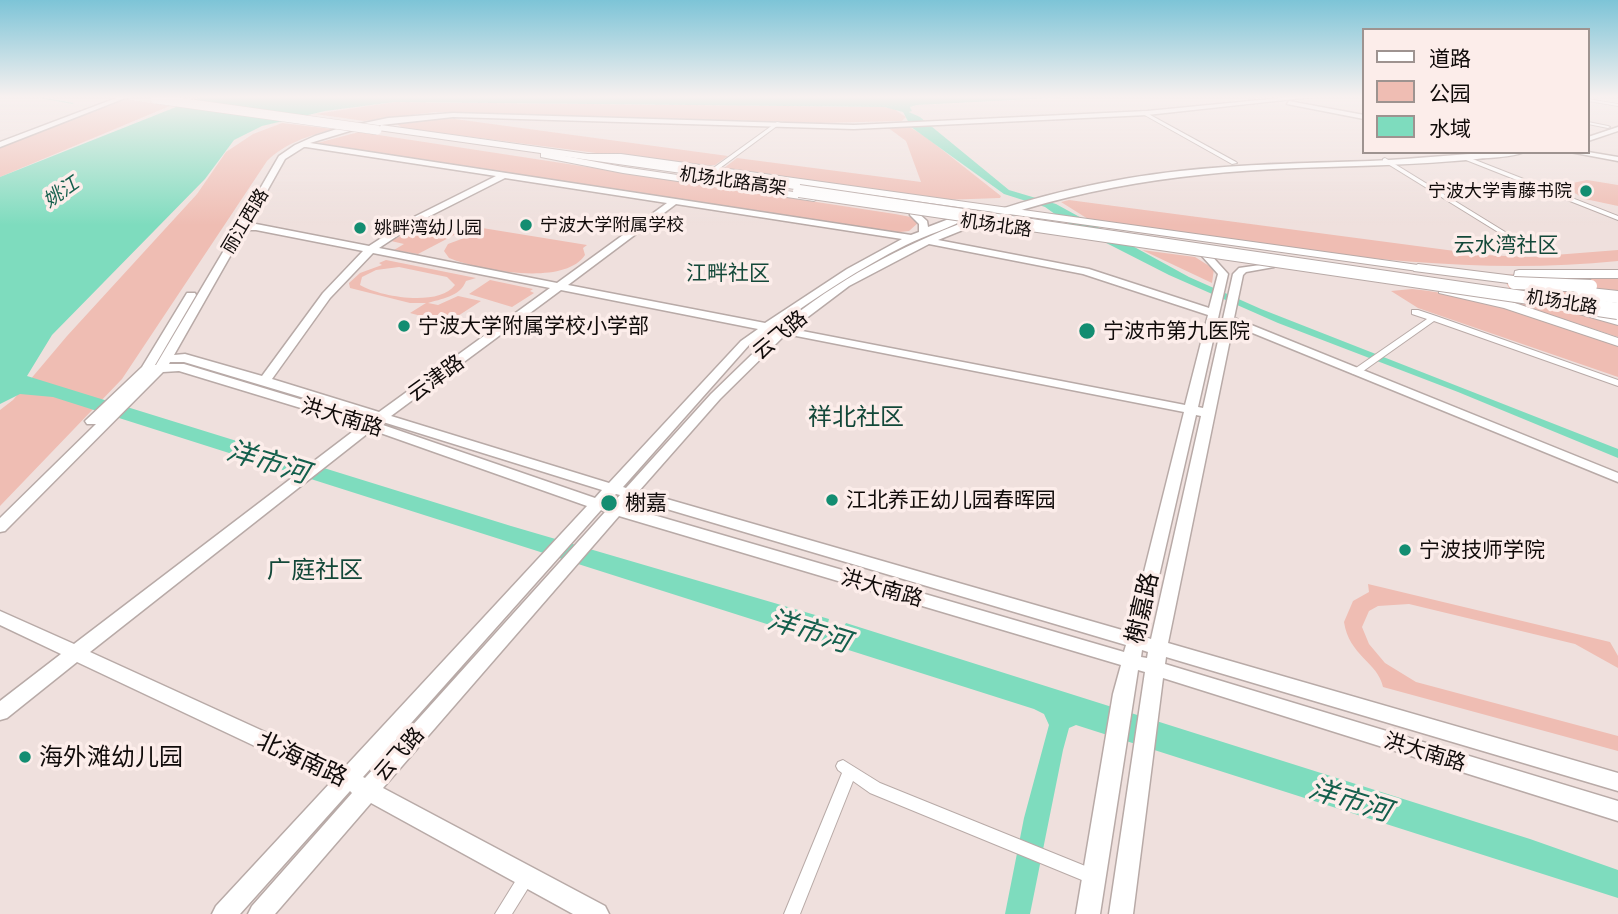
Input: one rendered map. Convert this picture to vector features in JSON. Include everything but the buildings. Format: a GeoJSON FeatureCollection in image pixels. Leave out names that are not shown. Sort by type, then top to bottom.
{"type":"FeatureCollection","features":[{"type":"Feature","properties":{"kind":"highway","name":"机场北路高架"},"geometry":{"type":"LineString","coordinates":[[443,140],[799,190]]}},
{"type":"Feature","properties":{"kind":"highway","name":"机场北路高架"},"geometry":{"type":"LineString","coordinates":[[453,140],[799,190]]}},
{"type":"Feature","properties":{"kind":"highway"},"geometry":{"type":"LineString","coordinates":[[799,190],[1483,279],[1556,286],[1618,282]]}},
{"type":"Feature","properties":{"kind":"highway"},"geometry":{"type":"LineString","coordinates":[[799,190],[1552,303],[1617,307]]}},
{"type":"Feature","properties":{"kind":"highway"},"geometry":{"type":"LineString","coordinates":[[1458,270],[1536,272],[1618,267]]}},
{"type":"Feature","properties":{"kind":"highway"},"geometry":{"type":"LineString","coordinates":[[1418,268],[1537,282],[1617,307]]}},
{"type":"Feature","properties":{"kind":"highway"},"geometry":{"type":"LineString","coordinates":[[1418,268],[1561,275],[1618,274]]}},
{"type":"Feature","properties":{"kind":"highway"},"geometry":{"type":"LineString","coordinates":[[1483,279],[1617,307]]}},
{"type":"Feature","properties":{"kind":"highway"},"geometry":{"type":"LineString","coordinates":[[1449,291],[1617,307]]}},
{"type":"Feature","properties":{"kind":"main road","name":"丽江西路"},"geometry":{"type":"LineString","coordinates":[[123,397],[156,364],[176,318],[240,229],[281,153],[306,140]]}},
{"type":"Feature","properties":{"kind":"main road","name":"丽江西路"},"geometry":{"type":"LineString","coordinates":[[0,514],[156,364],[282,158],[303,145],[320,140]]}},
{"type":"Feature","properties":{"kind":"main road"},"geometry":{"type":"LineString","coordinates":[[303,145],[921,237],[1085,271],[1222,312],[1356,372],[1618,478]]}},
{"type":"Feature","properties":{"kind":"main road"},"geometry":{"type":"LineString","coordinates":[[1590,152],[1618,157]]}},
{"type":"Feature","properties":{"kind":"main road","name":"机场北路"},"geometry":{"type":"LineString","coordinates":[[564,154],[621,157],[988,208]]}},
{"type":"Feature","properties":{"kind":"main road","name":"云飞路"},"geometry":{"type":"LineString","coordinates":[[1035,200],[1161,175],[1271,164],[1481,154]]}},
{"type":"Feature","properties":{"kind":"main road"},"geometry":{"type":"LineString","coordinates":[[1590,154],[1618,157]]}},
{"type":"Feature","properties":{"kind":"main road","name":"机场北路"},"geometry":{"type":"LineString","coordinates":[[544,155],[623,170],[1449,291],[1508,304],[1618,342]]}},
{"type":"Feature","properties":{"kind":"main road","name":"云飞路"},"geometry":{"type":"LineString","coordinates":[[224,914],[347,779],[547,575],[622,491],[746,343],[831,282],[956,219],[988,208],[1009,206],[1128,176],[1234,163],[1462,155]]}},
{"type":"Feature","properties":{"kind":"main road"},"geometry":{"type":"LineString","coordinates":[[265,381],[347,272],[369,251],[396,233],[505,175]]}},
{"type":"Feature","properties":{"kind":"main road"},"geometry":{"type":"LineString","coordinates":[[1035,200],[1032,209],[1043,216]]}},
{"type":"Feature","properties":{"kind":"main road","name":"云津路"},"geometry":{"type":"LineString","coordinates":[[0,712],[326,455],[673,201]]}},
{"type":"Feature","properties":{"kind":"main road","name":"云飞路"},"geometry":{"type":"LineString","coordinates":[[622,491],[763,347],[844,285],[921,237],[976,222],[1009,206]]}},
{"type":"Feature","properties":{"kind":"main road","name":"机场北路"},"geometry":{"type":"LineString","coordinates":[[1009,206],[1043,216],[1418,268]]}},
{"type":"Feature","properties":{"kind":"main road"},"geometry":{"type":"LineString","coordinates":[[913,213],[924,223],[921,237]]}},
{"type":"Feature","properties":{"kind":"main road"},"geometry":{"type":"LineString","coordinates":[[240,229],[369,251],[1207,413]]}},
{"type":"Feature","properties":{"kind":"main road"},"geometry":{"type":"LineString","coordinates":[[1206,256],[1223,274],[1222,312]]}},
{"type":"Feature","properties":{"kind":"main road"},"geometry":{"type":"LineString","coordinates":[[1222,312],[1236,289],[1238,274],[1243,270],[1270,265]]}},
{"type":"Feature","properties":{"kind":"main road","name":"榭嘉路"},"geometry":{"type":"LineString","coordinates":[[1088,914],[1087,874],[1113,758],[1134,641],[1190,410],[1222,312]]}},
{"type":"Feature","properties":{"kind":"main road","name":"榭嘉路"},"geometry":{"type":"LineString","coordinates":[[1121,914],[1158,648],[1207,413],[1222,312]]}},
{"type":"Feature","properties":{"kind":"main road","name":"洪大南路"},"geometry":{"type":"LineString","coordinates":[[156,364],[185,358],[265,381],[608,507],[1155,668],[1618,811]]}},
{"type":"Feature","properties":{"kind":"main road","name":"洪大南路"},"geometry":{"type":"LineString","coordinates":[[156,364],[374,419],[1618,782]]}},
{"type":"Feature","properties":{"kind":"main road","name":"丽江西路"},"geometry":{"type":"LineString","coordinates":[[0,527],[95,425]]}},
{"type":"Feature","properties":{"kind":"main road","name":"云飞路"},"geometry":{"type":"LineString","coordinates":[[260,914],[368,790],[547,575]]}},
{"type":"Feature","properties":{"kind":"main road","name":"北海南路"},"geometry":{"type":"LineString","coordinates":[[0,618],[347,779],[597,914]]}},
{"type":"Feature","properties":{"kind":"main road","name":"云津路"},"geometry":{"type":"LineString","coordinates":[[0,702],[72,653]]}},
{"type":"Feature","properties":{"kind":"street"},"geometry":{"type":"LineString","coordinates":[[715,170],[757,140]]}},
{"type":"Feature","properties":{"kind":"street"},"geometry":{"type":"LineString","coordinates":[[1193,140],[1234,163]]}},
{"type":"Feature","properties":{"kind":"street"},"geometry":{"type":"LineString","coordinates":[[1462,155],[1618,218]]}},
{"type":"Feature","properties":{"kind":"street"},"geometry":{"type":"LineString","coordinates":[[1385,160],[1534,252]]}},
{"type":"Feature","properties":{"kind":"street"},"geometry":{"type":"LineString","coordinates":[[1415,312],[1618,383]]}},
{"type":"Feature","properties":{"kind":"street"},"geometry":{"type":"LineString","coordinates":[[1356,372],[1433,318]]}},
{"type":"Feature","properties":{"kind":"street"},"geometry":{"type":"LineString","coordinates":[[792,914],[846,768],[875,788],[1087,874]]}},
{"type":"Feature","properties":{"kind":"street"},"geometry":{"type":"LineString","coordinates":[[503,914],[527,877]]}},
{"type":"Feature","properties":{"kind":"green space"},"geometry":{"type":"Polygon","coordinates":[[[19,140],[89,140],[0,177],[0,147],[19,140]]]}},
{"type":"Feature","properties":{"kind":"green space"},"geometry":{"type":"Polygon","coordinates":[[[245,140],[300,140],[267,161],[122,379],[0,506],[0,410],[13,400],[67,336],[197,194],[226,152],[245,140]]]}},
{"type":"Feature","properties":{"kind":"green space"},"geometry":{"type":"Polygon","coordinates":[[[330,140],[409,140],[895,214],[911,217],[919,222],[909,231],[891,233],[317,143],[330,140]]]}},
{"type":"Feature","properties":{"kind":"green space"},"geometry":{"type":"Polygon","coordinates":[[[492,140],[608,140],[728,156],[715,165],[697,166],[492,140]]]}},
{"type":"Feature","properties":{"kind":"green space"},"geometry":{"type":"Polygon","coordinates":[[[904,140],[929,140],[1001,196],[1000,198],[943,200],[724,168],[737,158],[921,182],[904,140]]]}},
{"type":"Feature","properties":{"kind":"green space"},"geometry":{"type":"Polygon","coordinates":[[[1587,180],[1618,185],[1618,206],[1585,199],[1566,188],[1568,184],[1587,180]]]}},
{"type":"Feature","properties":{"kind":"green space"},"geometry":{"type":"Polygon","coordinates":[[[1069,200],[1485,255],[1529,257],[1618,250],[1618,261],[1485,266],[1352,256],[1088,219],[1061,202],[1069,200]]]}},
{"type":"Feature","properties":{"kind":"green space"},"geometry":{"type":"Polygon","coordinates":[[[430,221],[451,224],[441,230],[458,233],[418,254],[394,250],[404,244],[391,241],[430,221]]]}},
{"type":"Feature","properties":{"kind":"green space"},"geometry":{"type":"Polygon","coordinates":[[[470,226],[587,245],[583,248],[585,255],[574,265],[559,271],[541,273],[500,271],[449,258],[444,251],[448,244],[483,231],[468,228],[470,226]]]}},
{"type":"Feature","properties":{"kind":"green space"},"geometry":{"type":"Polygon","coordinates":[[[1142,250],[1195,257],[1214,269],[1212,283],[1142,250]]]}},
{"type":"Feature","properties":{"kind":"green space"},"geometry":{"type":"Polygon","coordinates":[[[386,260],[476,278],[466,281],[455,294],[428,303],[438,305],[458,296],[481,301],[447,323],[410,313],[426,303],[410,303],[350,288],[349,283],[360,273],[382,265],[379,263],[386,260]],[[399,267],[376,270],[362,277],[360,285],[395,296],[423,298],[447,292],[455,285],[447,277],[399,267]]]}},
{"type":"Feature","properties":{"kind":"green space"},"geometry":{"type":"Polygon","coordinates":[[[1618,269],[1618,337],[1520,305],[1501,275],[1618,269]]]}},
{"type":"Feature","properties":{"kind":"green space"},"geometry":{"type":"Polygon","coordinates":[[[490,280],[533,289],[530,291],[534,293],[512,307],[469,294],[490,280]]]}},
{"type":"Feature","properties":{"kind":"green space"},"geometry":{"type":"Polygon","coordinates":[[[1412,289],[1465,297],[1618,344],[1618,377],[1418,308],[1391,291],[1412,289]]]}},
{"type":"Feature","properties":{"kind":"green space"},"geometry":{"type":"Polygon","coordinates":[[[1368,584],[1610,642],[1618,656],[1618,668],[1575,644],[1409,604],[1378,606],[1369,611],[1362,627],[1369,644],[1385,663],[1416,682],[1618,736],[1618,751],[1383,687],[1376,671],[1352,643],[1344,622],[1353,601],[1369,592],[1368,584]]]}},
{"type":"Feature","properties":{"kind":"water"},"geometry":{"type":"Polygon","coordinates":[[[94,140],[235,140],[205,179],[52,335],[27,376],[511,526],[829,619],[828,623],[843,628],[846,623],[1530,839],[1618,870],[1618,898],[1076,725],[1069,728],[1063,750],[1030,914],[1005,914],[1024,818],[1049,725],[1044,714],[53,397],[20,394],[0,404],[0,177],[94,140]]]}},
{"type":"Feature","properties":{"kind":"water"},"geometry":{"type":"Polygon","coordinates":[[[929,140],[948,140],[1009,190],[1056,204],[1189,277],[1261,309],[1618,449],[1618,458],[1458,392],[1278,323],[1169,275],[1069,224],[1045,207],[1004,194],[929,140]]]}},
{"type":"Feature","properties":{"kind":"place","name":"宁波大学青藤书院"},"geometry":{"type":"Point","coordinates":[1586,191]}},
{"type":"Feature","properties":{"kind":"place","name":"宁波大学附属学校"},"geometry":{"type":"Point","coordinates":[526,225]}},
{"type":"Feature","properties":{"kind":"place","name":"姚畔湾幼儿园"},"geometry":{"type":"Point","coordinates":[360,228]}},
{"type":"Feature","properties":{"kind":"place","name":"宁波大学附属学校小学部"},"geometry":{"type":"Point","coordinates":[404,326]}},
{"type":"Feature","properties":{"kind":"place","name":"宁波市第九医院"},"geometry":{"type":"Point","coordinates":[1087,331]}},
{"type":"Feature","properties":{"kind":"place","name":"江北养正幼儿园春晖园"},"geometry":{"type":"Point","coordinates":[832,500]}},
{"type":"Feature","properties":{"kind":"place","name":"榭嘉"},"geometry":{"type":"Point","coordinates":[609,503]}},
{"type":"Feature","properties":{"kind":"place","name":"宁波技师学院"},"geometry":{"type":"Point","coordinates":[1405,550]}},
{"type":"Feature","properties":{"kind":"place","name":"海外滩幼儿园"},"geometry":{"type":"Point","coordinates":[25,757]}},
{"type":"Feature","properties":{"kind":"district","name":"云水湾社区"},"geometry":{"type":"Point","coordinates":[1506,245]}},
{"type":"Feature","properties":{"kind":"district","name":"江畔社区"},"geometry":{"type":"Point","coordinates":[728,273]}},
{"type":"Feature","properties":{"kind":"district","name":"祥北社区"},"geometry":{"type":"Point","coordinates":[856,417]}},
{"type":"Feature","properties":{"kind":"district","name":"广庭社区"},"geometry":{"type":"Point","coordinates":[315,570]}},
{"type":"Feature","properties":{"kind":"water label","name":"姚江"},"geometry":{"type":"Point","coordinates":[61,192]}},
{"type":"Feature","properties":{"kind":"water label","name":"洋市河"},"geometry":{"type":"Point","coordinates":[268,462]}},
{"type":"Feature","properties":{"kind":"water label","name":"洋市河"},"geometry":{"type":"Point","coordinates":[809,631]}},
{"type":"Feature","properties":{"kind":"water label","name":"洋市河"},"geometry":{"type":"Point","coordinates":[1350,800]}}]}
